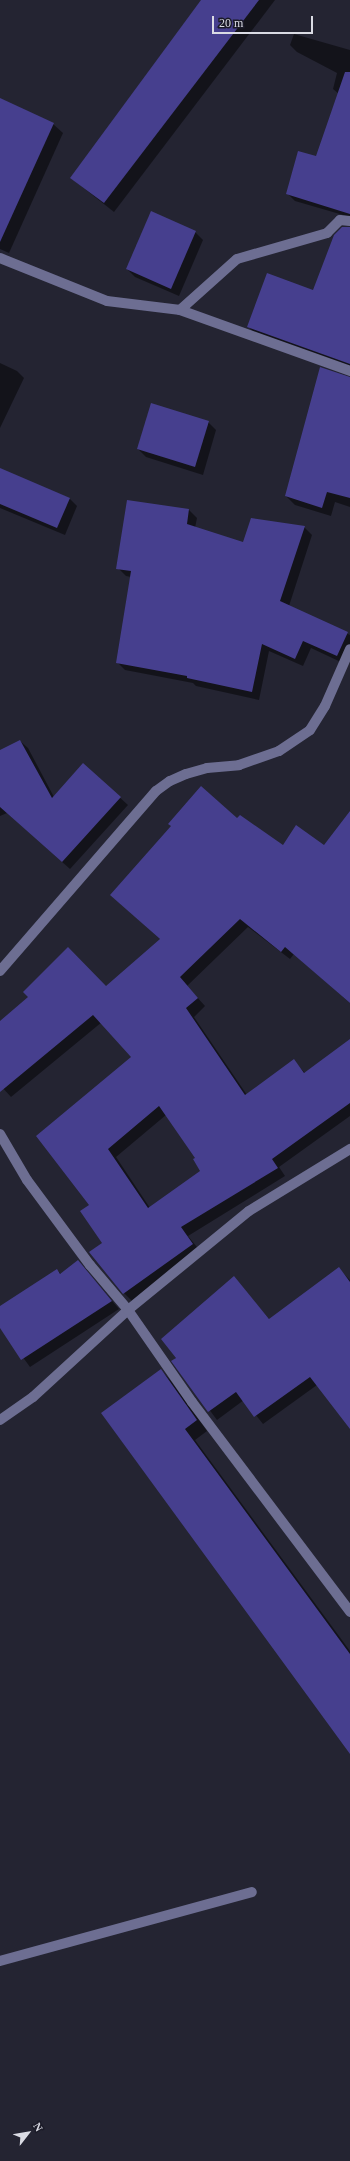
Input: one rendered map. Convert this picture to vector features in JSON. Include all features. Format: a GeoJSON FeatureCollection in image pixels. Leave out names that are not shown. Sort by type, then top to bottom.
{"type":"FeatureCollection","features":[{"type":"Feature","properties":{"kind":"street"},"geometry":{"type":"LineString","coordinates":[[180,310],[237,258],[327,233],[340,220],[350,221]]}},
{"type":"Feature","properties":{"kind":"street"},"geometry":{"type":"LineString","coordinates":[[0,258],[107,301],[180,310],[350,371]]}},
{"type":"Feature","properties":{"kind":"street"},"geometry":{"type":"LineString","coordinates":[[0,971],[156,791],[170,781],[186,774],[207,768],[239,765],[280,751],[310,730],[325,706],[350,649]]}},
{"type":"Feature","properties":{"kind":"street"},"geometry":{"type":"LineString","coordinates":[[0,1134],[32,1186],[90,1265],[128,1310],[192,1402],[350,1612]]}},
{"type":"Feature","properties":{"kind":"street"},"geometry":{"type":"LineString","coordinates":[[0,1420],[33,1397],[128,1310],[249,1211],[350,1149]]}},
{"type":"Feature","properties":{"kind":"street"},"geometry":{"type":"LineString","coordinates":[[0,1961],[252,1892]]}},
{"type":"Feature","properties":{"kind":"building"},"geometry":{"type":"Polygon","coordinates":[[[201,0],[259,0],[104,203],[70,178],[201,0]]]}},
{"type":"Feature","properties":{"kind":"building"},"geometry":{"type":"Polygon","coordinates":[[[345,72],[350,72],[350,214],[286,194],[298,151],[316,156],[345,72]]]}},
{"type":"Feature","properties":{"kind":"building"},"geometry":{"type":"Polygon","coordinates":[[[0,98],[54,123],[0,242],[0,98]]]}},
{"type":"Feature","properties":{"kind":"building"},"geometry":{"type":"Polygon","coordinates":[[[151,211],[196,231],[171,289],[126,269],[151,211]]]}},
{"type":"Feature","properties":{"kind":"building"},"geometry":{"type":"Polygon","coordinates":[[[342,227],[350,227],[350,364],[247,327],[267,273],[313,290],[334,235],[342,227]]]}},
{"type":"Feature","properties":{"kind":"building"},"geometry":{"type":"Polygon","coordinates":[[[320,367],[350,377],[350,498],[327,492],[322,508],[285,496],[320,367]]]}},
{"type":"Feature","properties":{"kind":"building"},"geometry":{"type":"Polygon","coordinates":[[[151,403],[209,421],[195,467],[137,449],[151,403]]]}},
{"type":"Feature","properties":{"kind":"building"},"geometry":{"type":"Polygon","coordinates":[[[0,468],[70,498],[57,528],[0,504],[0,468]]]}},
{"type":"Feature","properties":{"kind":"building"},"geometry":{"type":"Polygon","coordinates":[[[127,500],[189,509],[187,524],[243,542],[251,518],[305,526],[280,601],[348,632],[337,656],[303,641],[295,659],[262,644],[252,692],[187,678],[187,676],[116,663],[131,571],[116,569],[127,500]]]}},
{"type":"Feature","properties":{"kind":"building"},"geometry":{"type":"Polygon","coordinates":[[[20,740],[52,798],[83,763],[121,797],[62,862],[0,807],[0,750],[20,740]]]}},
{"type":"Feature","properties":{"kind":"building"},"geometry":{"type":"Polygon","coordinates":[[[201,786],[237,818],[240,815],[283,845],[296,825],[324,845],[350,811],[350,1003],[285,947],[281,952],[240,919],[180,977],[198,998],[186,1008],[245,1095],[294,1059],[304,1073],[350,1039],[350,1103],[272,1159],[278,1168],[181,1227],[193,1244],[123,1294],[89,1252],[102,1243],[80,1211],[89,1205],[36,1136],[131,1057],[93,1015],[0,1092],[0,1021],[28,997],[23,992],[68,947],[106,986],[160,939],[110,895],[171,826],[168,824],[201,786]],[[159,1106],[108,1149],[148,1208],[200,1171],[193,1159],[195,1158],[159,1106]]]}},
{"type":"Feature","properties":{"kind":"building"},"geometry":{"type":"Polygon","coordinates":[[[78,1260],[112,1301],[21,1360],[0,1328],[0,1306],[57,1269],[60,1274],[78,1260]]]}},
{"type":"Feature","properties":{"kind":"building"},"geometry":{"type":"Polygon","coordinates":[[[339,1267],[350,1282],[350,1429],[310,1377],[254,1417],[236,1392],[208,1412],[171,1361],[176,1358],[161,1339],[234,1276],[269,1319],[339,1267]]]}},
{"type":"Feature","properties":{"kind":"building"},"geometry":{"type":"Polygon","coordinates":[[[161,1369],[197,1420],[185,1429],[350,1654],[350,1754],[101,1413],[161,1369]]]}}]}
